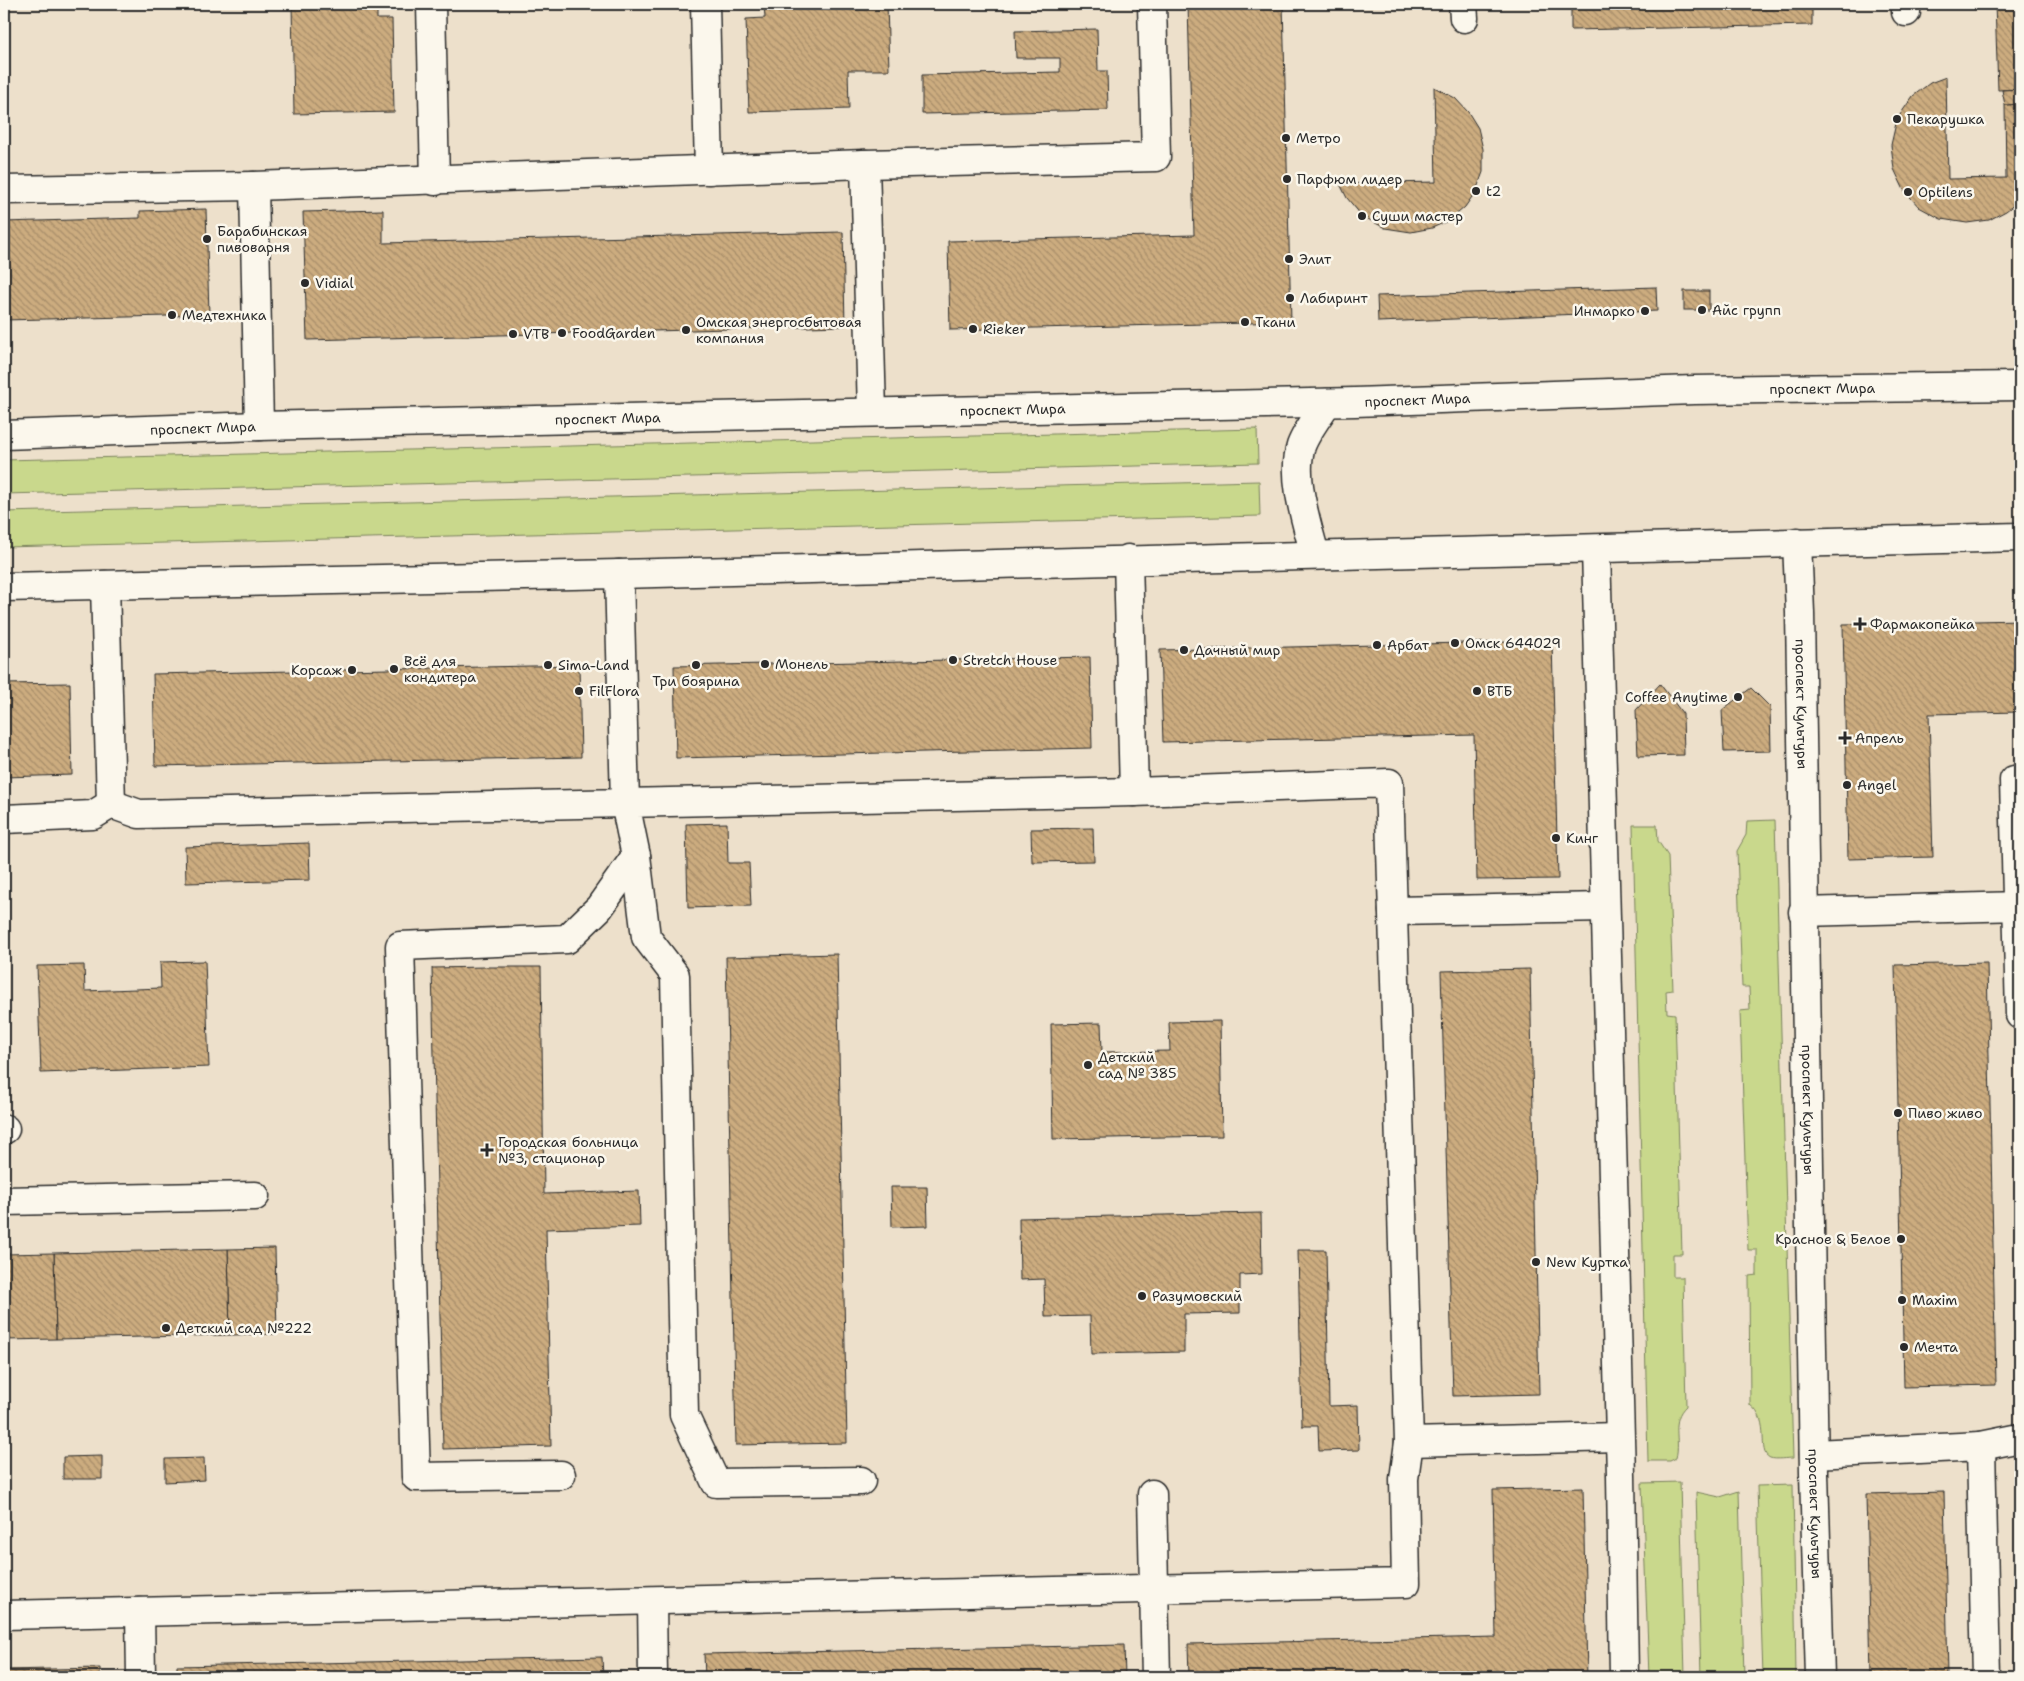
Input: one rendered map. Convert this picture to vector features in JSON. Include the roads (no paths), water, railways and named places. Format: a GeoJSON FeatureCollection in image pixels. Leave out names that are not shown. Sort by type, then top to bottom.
{"type":"FeatureCollection","features":[{"type":"Feature","properties":{"kind":"main road"},"geometry":{"type":"LineString","coordinates":[[431,4],[435,180]]}},
{"type":"Feature","properties":{"kind":"main road"},"geometry":{"type":"LineString","coordinates":[[705,4],[709,170]]}},
{"type":"Feature","properties":{"kind":"main road"},"geometry":{"type":"LineString","coordinates":[[4,190],[254,186],[865,164],[1156,157],[1152,4]]}},
{"type":"Feature","properties":{"kind":"main road"},"geometry":{"type":"LineString","coordinates":[[865,164],[872,412]]}},
{"type":"Feature","properties":{"kind":"main road"},"geometry":{"type":"LineString","coordinates":[[254,186],[260,426]]}},
{"type":"Feature","properties":{"kind":"main road","name":"проспект Мира"},"geometry":{"type":"LineString","coordinates":[[4,435],[260,426],[1327,402],[1694,390],[2020,386]]}},
{"type":"Feature","properties":{"kind":"main road"},"geometry":{"type":"LineString","coordinates":[[1315,555],[1303,511],[1298,476],[1301,445],[1327,402]]}},
{"type":"Feature","properties":{"kind":"main road"},"geometry":{"type":"LineString","coordinates":[[4,587],[619,574],[1128,559],[1596,549],[2020,537]]}},
{"type":"Feature","properties":{"kind":"main road","name":"проспект Культуры"},"geometry":{"type":"LineString","coordinates":[[1797,542],[1800,613],[1803,912],[1820,1677]]}},
{"type":"Feature","properties":{"kind":"main road"},"geometry":{"type":"LineString","coordinates":[[1596,549],[1624,1677]]}},
{"type":"Feature","properties":{"kind":"main road"},"geometry":{"type":"LineString","coordinates":[[1128,559],[1134,792]]}},
{"type":"Feature","properties":{"kind":"main road"},"geometry":{"type":"LineString","coordinates":[[619,574],[626,803],[636,856],[646,937],[675,975],[684,1415],[716,1483],[861,1481]]}},
{"type":"Feature","properties":{"kind":"main road"},"geometry":{"type":"LineString","coordinates":[[105,585],[111,804]]}},
{"type":"Feature","properties":{"kind":"main road"},"geometry":{"type":"LineString","coordinates":[[2020,779],[2014,780],[2019,906],[2020,1015]]}},
{"type":"Feature","properties":{"kind":"main road"},"geometry":{"type":"LineString","coordinates":[[4,1615],[1154,1588],[1406,1584],[1404,1479],[1409,1442],[1389,783],[1134,792],[139,814],[111,804]]}},
{"type":"Feature","properties":{"kind":"main road"},"geometry":{"type":"LineString","coordinates":[[4,819],[93,815],[111,804]]}},
{"type":"Feature","properties":{"kind":"main road"},"geometry":{"type":"LineString","coordinates":[[561,1475],[416,1477],[400,946],[567,938],[599,908],[636,856]]}},
{"type":"Feature","properties":{"kind":"main road"},"geometry":{"type":"LineString","coordinates":[[1803,912],[2019,906]]}},
{"type":"Feature","properties":{"kind":"main road"},"geometry":{"type":"LineString","coordinates":[[1393,911],[1605,907]]}},
{"type":"Feature","properties":{"kind":"main road"},"geometry":{"type":"LineString","coordinates":[[4,1201],[255,1196]]}},
{"type":"Feature","properties":{"kind":"main road"},"geometry":{"type":"LineString","coordinates":[[1409,1442],[1619,1437]]}},
{"type":"Feature","properties":{"kind":"main road"},"geometry":{"type":"LineString","coordinates":[[1814,1454],[1981,1446],[2020,1438]]}},
{"type":"Feature","properties":{"kind":"main road"},"geometry":{"type":"LineString","coordinates":[[1981,1446],[1986,1677]]}},
{"type":"Feature","properties":{"kind":"main road"},"geometry":{"type":"LineString","coordinates":[[1152,1494],[1156,1677]]}},
{"type":"Feature","properties":{"kind":"main road"},"geometry":{"type":"LineString","coordinates":[[652,1601],[653,1677]]}},
{"type":"Feature","properties":{"kind":"main road"},"geometry":{"type":"LineString","coordinates":[[140,1612],[141,1677]]}},
{"type":"Feature","properties":{"kind":"place","name":"Пекарушка"},"geometry":{"type":"Point","coordinates":[1897,119]}},
{"type":"Feature","properties":{"kind":"place","name":"Метро"},"geometry":{"type":"Point","coordinates":[1286,138]}},
{"type":"Feature","properties":{"kind":"place","name":"Парфюм лидер"},"geometry":{"type":"Point","coordinates":[1287,179]}},
{"type":"Feature","properties":{"kind":"place","name":"t2"},"geometry":{"type":"Point","coordinates":[1476,191]}},
{"type":"Feature","properties":{"kind":"place","name":"Optilens"},"geometry":{"type":"Point","coordinates":[1908,192]}},
{"type":"Feature","properties":{"kind":"place","name":"Суши мастер"},"geometry":{"type":"Point","coordinates":[1362,216]}},
{"type":"Feature","properties":{"kind":"place","name":"Барабинская пивоварня"},"geometry":{"type":"Point","coordinates":[207,239]}},
{"type":"Feature","properties":{"kind":"place","name":"Элит"},"geometry":{"type":"Point","coordinates":[1289,259]}},
{"type":"Feature","properties":{"kind":"place","name":"Vidial"},"geometry":{"type":"Point","coordinates":[305,283]}},
{"type":"Feature","properties":{"kind":"place","name":"Лабиринт"},"geometry":{"type":"Point","coordinates":[1290,298]}},
{"type":"Feature","properties":{"kind":"place","name":"Айс групп"},"geometry":{"type":"Point","coordinates":[1702,310]}},
{"type":"Feature","properties":{"kind":"place","name":"Инмарко"},"geometry":{"type":"Point","coordinates":[1645,311]}},
{"type":"Feature","properties":{"kind":"place","name":"Медтехника"},"geometry":{"type":"Point","coordinates":[172,315]}},
{"type":"Feature","properties":{"kind":"place","name":"Ткани"},"geometry":{"type":"Point","coordinates":[1245,322]}},
{"type":"Feature","properties":{"kind":"place","name":"Rieker"},"geometry":{"type":"Point","coordinates":[973,329]}},
{"type":"Feature","properties":{"kind":"place","name":"Омская энергосбытовая компания"},"geometry":{"type":"Point","coordinates":[686,330]}},
{"type":"Feature","properties":{"kind":"place","name":"FoodGarden"},"geometry":{"type":"Point","coordinates":[562,333]}},
{"type":"Feature","properties":{"kind":"place","name":"VTB"},"geometry":{"type":"Point","coordinates":[513,334]}},
{"type":"Feature","properties":{"kind":"place","name":"Фармакопейка"},"geometry":{"type":"Point","coordinates":[1860,624]}},
{"type":"Feature","properties":{"kind":"place","name":"Омск 644029"},"geometry":{"type":"Point","coordinates":[1455,643]}},
{"type":"Feature","properties":{"kind":"place","name":"Арбат"},"geometry":{"type":"Point","coordinates":[1377,645]}},
{"type":"Feature","properties":{"kind":"place","name":"Дачный мир"},"geometry":{"type":"Point","coordinates":[1184,650]}},
{"type":"Feature","properties":{"kind":"place","name":"Stretch House"},"geometry":{"type":"Point","coordinates":[953,660]}},
{"type":"Feature","properties":{"kind":"place","name":"Монель"},"geometry":{"type":"Point","coordinates":[765,664]}},
{"type":"Feature","properties":{"kind":"place","name":"Sima-Land"},"geometry":{"type":"Point","coordinates":[548,665]}},
{"type":"Feature","properties":{"kind":"place","name":"Три боярина"},"geometry":{"type":"Point","coordinates":[696,665]}},
{"type":"Feature","properties":{"kind":"place","name":"Всё для кондитера"},"geometry":{"type":"Point","coordinates":[394,669]}},
{"type":"Feature","properties":{"kind":"place","name":"Корсаж"},"geometry":{"type":"Point","coordinates":[352,670]}},
{"type":"Feature","properties":{"kind":"place","name":"FilFlora"},"geometry":{"type":"Point","coordinates":[579,691]}},
{"type":"Feature","properties":{"kind":"place","name":"ВТБ"},"geometry":{"type":"Point","coordinates":[1477,691]}},
{"type":"Feature","properties":{"kind":"place","name":"Coffee Anytime"},"geometry":{"type":"Point","coordinates":[1738,697]}},
{"type":"Feature","properties":{"kind":"place","name":"Апрель"},"geometry":{"type":"Point","coordinates":[1845,738]}},
{"type":"Feature","properties":{"kind":"place","name":"Angel"},"geometry":{"type":"Point","coordinates":[1847,785]}},
{"type":"Feature","properties":{"kind":"place","name":"Кинг"},"geometry":{"type":"Point","coordinates":[1556,838]}},
{"type":"Feature","properties":{"kind":"place","name":"Детский сад № 385"},"geometry":{"type":"Point","coordinates":[1088,1065]}},
{"type":"Feature","properties":{"kind":"place","name":"Пиво живо"},"geometry":{"type":"Point","coordinates":[1898,1113]}},
{"type":"Feature","properties":{"kind":"place","name":"Городская больница №3, стационар"},"geometry":{"type":"Point","coordinates":[487,1150]}},
{"type":"Feature","properties":{"kind":"place","name":"Красное & Белое"},"geometry":{"type":"Point","coordinates":[1901,1239]}},
{"type":"Feature","properties":{"kind":"place","name":"New Куртка"},"geometry":{"type":"Point","coordinates":[1536,1262]}},
{"type":"Feature","properties":{"kind":"place","name":"Разумовский"},"geometry":{"type":"Point","coordinates":[1142,1296]}},
{"type":"Feature","properties":{"kind":"place","name":"Maxim"},"geometry":{"type":"Point","coordinates":[1902,1300]}},
{"type":"Feature","properties":{"kind":"place","name":"Детский сад №222"},"geometry":{"type":"Point","coordinates":[166,1328]}},
{"type":"Feature","properties":{"kind":"place","name":"Мечта"},"geometry":{"type":"Point","coordinates":[1904,1347]}}]}
